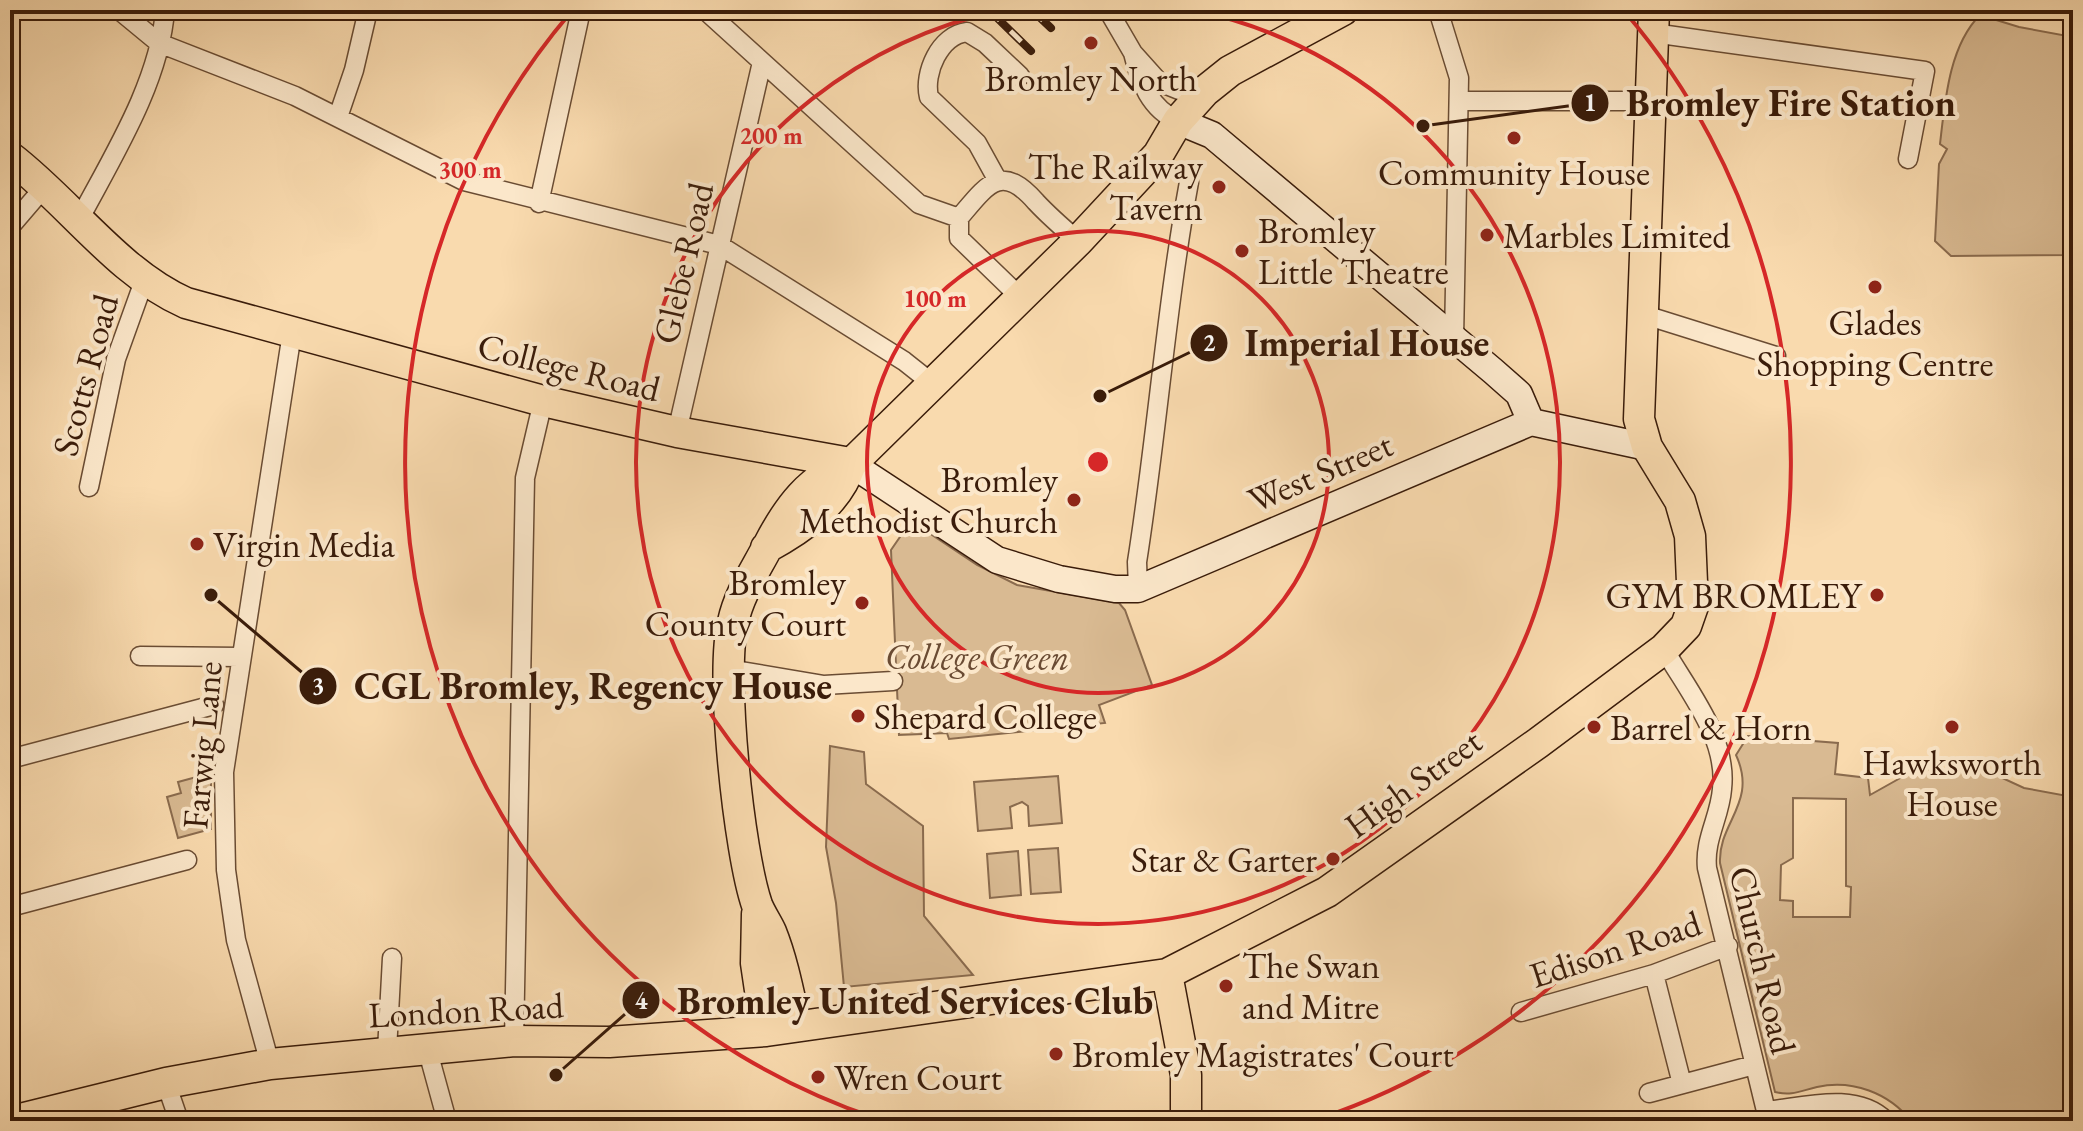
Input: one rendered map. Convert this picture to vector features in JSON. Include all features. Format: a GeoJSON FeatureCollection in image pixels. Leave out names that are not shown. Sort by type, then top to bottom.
{"type":"FeatureCollection","features":[{"type":"Feature","properties":{"kind":"main road"},"geometry":{"type":"LineString","coordinates":[[1179,121],[1234,92],[1265,53],[1302,19],[1343,10]]}},
{"type":"Feature","properties":{"kind":"main road"},"geometry":{"type":"LineString","coordinates":[[1647,447],[1639,411],[1645,315],[1653,21]]}},
{"type":"Feature","properties":{"kind":"main road"},"geometry":{"type":"LineString","coordinates":[[766,548],[802,529],[844,485],[851,464],[1022,299],[1158,155],[1179,121],[1205,91],[1230,71],[1265,53]]}},
{"type":"Feature","properties":{"kind":"main road","name":"College Road"},"geometry":{"type":"LineString","coordinates":[[10,157],[46,185],[144,281],[186,303],[543,401],[677,432],[851,464]]}},
{"type":"Feature","properties":{"kind":"main road","name":"High Street"},"geometry":{"type":"LineString","coordinates":[[1167,974],[1327,892],[1664,649],[1686,626],[1693,606],[1692,554],[1685,516],[1674,488],[1647,447]]}},
{"type":"Feature","properties":{"kind":"main road"},"geometry":{"type":"LineString","coordinates":[[791,452],[803,473],[800,496]]}},
{"type":"Feature","properties":{"kind":"main road"},"geometry":{"type":"LineString","coordinates":[[781,1028],[756,963],[757,906],[736,771],[729,669],[733,622],[741,597],[779,523],[800,496],[827,470],[851,464]]}},
{"type":"Feature","properties":{"kind":"main road"},"geometry":{"type":"LineString","coordinates":[[1167,974],[1186,1075],[1186,1121]]}},
{"type":"Feature","properties":{"kind":"main road","name":"London Road"},"geometry":{"type":"LineString","coordinates":[[12,1121],[166,1083],[270,1064],[514,1041],[609,1042],[781,1028],[1167,974]]}},
{"type":"Feature","properties":{"kind":"street"},"geometry":{"type":"LineString","coordinates":[[119,10],[159,43],[295,96],[464,181],[539,203],[719,245],[904,361],[933,384]]}},
{"type":"Feature","properties":{"kind":"street"},"geometry":{"type":"LineString","coordinates":[[80,218],[133,120],[159,43],[165,10]]}},
{"type":"Feature","properties":{"kind":"street"},"geometry":{"type":"LineString","coordinates":[[338,117],[354,70],[368,10]]}},
{"type":"Feature","properties":{"kind":"street"},"geometry":{"type":"LineString","coordinates":[[539,203],[581,10]]}},
{"type":"Feature","properties":{"kind":"street"},"geometry":{"type":"LineString","coordinates":[[705,10],[919,204],[959,218]]}},
{"type":"Feature","properties":{"kind":"street"},"geometry":{"type":"LineString","coordinates":[[1108,10],[1133,53],[1159,82],[1179,90],[1205,91]]}},
{"type":"Feature","properties":{"kind":"street"},"geometry":{"type":"LineString","coordinates":[[1438,10],[1459,78],[1454,339]]}},
{"type":"Feature","properties":{"kind":"street"},"geometry":{"type":"LineString","coordinates":[[1653,21],[1925,71],[1908,159]]}},
{"type":"Feature","properties":{"kind":"street"},"geometry":{"type":"LineString","coordinates":[[998,181],[977,143],[929,97],[930,71],[948,40],[967,32],[985,43],[1020,76]]}},
{"type":"Feature","properties":{"kind":"street"},"geometry":{"type":"LineString","coordinates":[[1133,53],[1142,84],[1179,121],[1212,135],[1519,394],[1531,422],[1647,447]]}},
{"type":"Feature","properties":{"kind":"street","name":"Glebe Road"},"geometry":{"type":"LineString","coordinates":[[677,432],[762,62]]}},
{"type":"Feature","properties":{"kind":"street"},"geometry":{"type":"LineString","coordinates":[[1459,101],[1650,101]]}},
{"type":"Feature","properties":{"kind":"street"},"geometry":{"type":"LineString","coordinates":[[1022,299],[963,245],[957,227],[959,218],[981,191],[998,181],[1018,182],[1078,241]]}},
{"type":"Feature","properties":{"kind":"street"},"geometry":{"type":"LineString","coordinates":[[1138,589],[1137,562],[1162,390],[1171,288],[1189,182]]}},
{"type":"Feature","properties":{"kind":"street"},"geometry":{"type":"LineString","coordinates":[[10,227],[46,185]]}},
{"type":"Feature","properties":{"kind":"street","name":"Scotts Road"},"geometry":{"type":"LineString","coordinates":[[89,487],[116,359],[144,281]]}},
{"type":"Feature","properties":{"kind":"street"},"geometry":{"type":"LineString","coordinates":[[1645,315],[1776,356]]}},
{"type":"Feature","properties":{"kind":"street","name":"Farwig Lane"},"geometry":{"type":"LineString","coordinates":[[270,1064],[236,940],[226,870],[224,772],[292,333]]}},
{"type":"Feature","properties":{"kind":"street"},"geometry":{"type":"LineString","coordinates":[[514,1041],[525,478],[543,401]]}},
{"type":"Feature","properties":{"kind":"street","name":"West Street"},"geometry":{"type":"LineString","coordinates":[[1138,589],[1531,422]]}},
{"type":"Feature","properties":{"kind":"street","name":"College Road"},"geometry":{"type":"LineString","coordinates":[[851,464],[997,560],[1059,579],[1115,589],[1138,589]]}},
{"type":"Feature","properties":{"kind":"street","name":"Church Road"},"geometry":{"type":"LineString","coordinates":[[1664,649],[1716,739],[1722,757],[1722,789],[1705,852],[1766,1111],[1855,1102],[1877,1112],[1886,1121]]}},
{"type":"Feature","properties":{"kind":"street"},"geometry":{"type":"LineString","coordinates":[[140,656],[240,657]]}},
{"type":"Feature","properties":{"kind":"street"},"geometry":{"type":"LineString","coordinates":[[729,669],[824,685],[893,681]]}},
{"type":"Feature","properties":{"kind":"street"},"geometry":{"type":"LineString","coordinates":[[10,759],[205,701]]}},
{"type":"Feature","properties":{"kind":"street"},"geometry":{"type":"LineString","coordinates":[[10,907],[187,860]]}},
{"type":"Feature","properties":{"kind":"street","name":"Edison Road"},"geometry":{"type":"LineString","coordinates":[[1521,1012],[1654,974],[1728,946]]}},
{"type":"Feature","properties":{"kind":"street"},"geometry":{"type":"LineString","coordinates":[[387,1051],[392,958]]}},
{"type":"Feature","properties":{"kind":"street"},"geometry":{"type":"LineString","coordinates":[[1654,974],[1682,1084]]}},
{"type":"Feature","properties":{"kind":"street"},"geometry":{"type":"LineString","coordinates":[[427,1048],[447,1121]]}},
{"type":"Feature","properties":{"kind":"street"},"geometry":{"type":"LineString","coordinates":[[1649,1093],[1754,1065]]}},
{"type":"Feature","properties":{"kind":"street"},"geometry":{"type":"LineString","coordinates":[[166,1083],[179,1121]]}},
{"type":"Feature","properties":{"kind":"green space"},"geometry":{"type":"Polygon","coordinates":[[[1980,15],[2019,27],[2073,37],[2073,255],[1951,256],[1935,241],[1939,164],[1947,149],[1940,144],[1950,75],[1961,42],[1980,15]]]}},
{"type":"Feature","properties":{"kind":"green space","name":"College Green"},"geometry":{"type":"Polygon","coordinates":[[[911,521],[977,565],[1017,585],[1119,603],[1125,610],[1152,685],[1099,705],[1105,723],[949,739],[947,733],[899,735],[891,550],[911,521]]]}},
{"type":"Feature","properties":{"kind":"green space"},"geometry":{"type":"Polygon","coordinates":[[[1748,736],[1838,743],[1835,774],[1868,778],[1870,795],[1920,767],[1954,772],[1983,769],[2024,788],[2073,797],[2073,1121],[1911,1121],[1881,1096],[1856,1087],[1830,1085],[1791,1093],[1775,1092],[1720,863],[1721,849],[1742,786],[1742,772],[1736,755],[1748,736]],[[1793,798],[1793,858],[1781,865],[1780,900],[1793,901],[1793,917],[1850,917],[1851,887],[1846,886],[1846,799],[1793,798]]]}},
{"type":"Feature","properties":{"kind":"green space"},"geometry":{"type":"Polygon","coordinates":[[[830,746],[864,752],[866,784],[923,826],[924,916],[973,975],[844,987],[836,903],[826,847],[830,746]]]}},
{"type":"Feature","properties":{"kind":"green space"},"geometry":{"type":"Polygon","coordinates":[[[211,773],[211,829],[178,838],[167,797],[181,793],[178,782],[211,773]]]}},
{"type":"Feature","properties":{"kind":"green space"},"geometry":{"type":"Polygon","coordinates":[[[1058,776],[1062,823],[1029,826],[1028,806],[1022,802],[1010,807],[1012,828],[978,831],[974,782],[1058,776]]]}},
{"type":"Feature","properties":{"kind":"green space"},"geometry":{"type":"Polygon","coordinates":[[[1058,848],[1061,892],[1031,894],[1028,850],[1058,848]]]}},
{"type":"Feature","properties":{"kind":"green space"},"geometry":{"type":"Polygon","coordinates":[[[1018,851],[1021,895],[990,898],[987,854],[1018,851]]]}},
{"type":"Feature","properties":{"kind":"railway"},"geometry":{"type":"LineString","coordinates":[[989,10],[1031,51]]}},
{"type":"Feature","properties":{"kind":"railway"},"geometry":{"type":"LineString","coordinates":[[1032,10],[1051,28]]}},
{"type":"Feature","properties":{"kind":"place","name":"Bromley North"},"geometry":{"type":"Point","coordinates":[1091,43]}},
{"type":"Feature","properties":{"kind":"place","name":"Bromley Fire Station"},"geometry":{"type":"Point","coordinates":[1423,126]}},
{"type":"Feature","properties":{"kind":"place","name":"Community House"},"geometry":{"type":"Point","coordinates":[1514,138]}},
{"type":"Feature","properties":{"kind":"place","name":"The Railway Tavern"},"geometry":{"type":"Point","coordinates":[1219,187]}},
{"type":"Feature","properties":{"kind":"place","name":"Marbles Limited"},"geometry":{"type":"Point","coordinates":[1487,235]}},
{"type":"Feature","properties":{"kind":"place","name":"Bromley Little Theatre"},"geometry":{"type":"Point","coordinates":[1242,251]}},
{"type":"Feature","properties":{"kind":"place","name":"Glades Shopping Centre"},"geometry":{"type":"Point","coordinates":[1875,287]}},
{"type":"Feature","properties":{"kind":"place","name":"Imperial House"},"geometry":{"type":"Point","coordinates":[1100,396]}},
{"type":"Feature","properties":{"kind":"place","name":"Bromley Methodist Church"},"geometry":{"type":"Point","coordinates":[1074,500]}},
{"type":"Feature","properties":{"kind":"place","name":"Virgin Media"},"geometry":{"type":"Point","coordinates":[197,544]}},
{"type":"Feature","properties":{"kind":"place","name":"CGL Bromley, Regency House"},"geometry":{"type":"Point","coordinates":[211,595]}},
{"type":"Feature","properties":{"kind":"place","name":"GYM BROMLEY"},"geometry":{"type":"Point","coordinates":[1877,595]}},
{"type":"Feature","properties":{"kind":"place","name":"Bromley County Court"},"geometry":{"type":"Point","coordinates":[862,603]}},
{"type":"Feature","properties":{"kind":"place","name":"Shepard College"},"geometry":{"type":"Point","coordinates":[858,716]}},
{"type":"Feature","properties":{"kind":"place","name":"Barrel & Horn"},"geometry":{"type":"Point","coordinates":[1594,727]}},
{"type":"Feature","properties":{"kind":"place","name":"Hawksworth House"},"geometry":{"type":"Point","coordinates":[1952,727]}},
{"type":"Feature","properties":{"kind":"place","name":"Star & Garter"},"geometry":{"type":"Point","coordinates":[1333,859]}},
{"type":"Feature","properties":{"kind":"place","name":"The Swan and Mitre"},"geometry":{"type":"Point","coordinates":[1226,986]}},
{"type":"Feature","properties":{"kind":"place","name":"Bromley Magistrates' Court"},"geometry":{"type":"Point","coordinates":[1056,1054]}},
{"type":"Feature","properties":{"kind":"place","name":"Bromley United Services Club"},"geometry":{"type":"Point","coordinates":[556,1075]}},
{"type":"Feature","properties":{"kind":"place","name":"Wren Court"},"geometry":{"type":"Point","coordinates":[818,1077]}}]}
